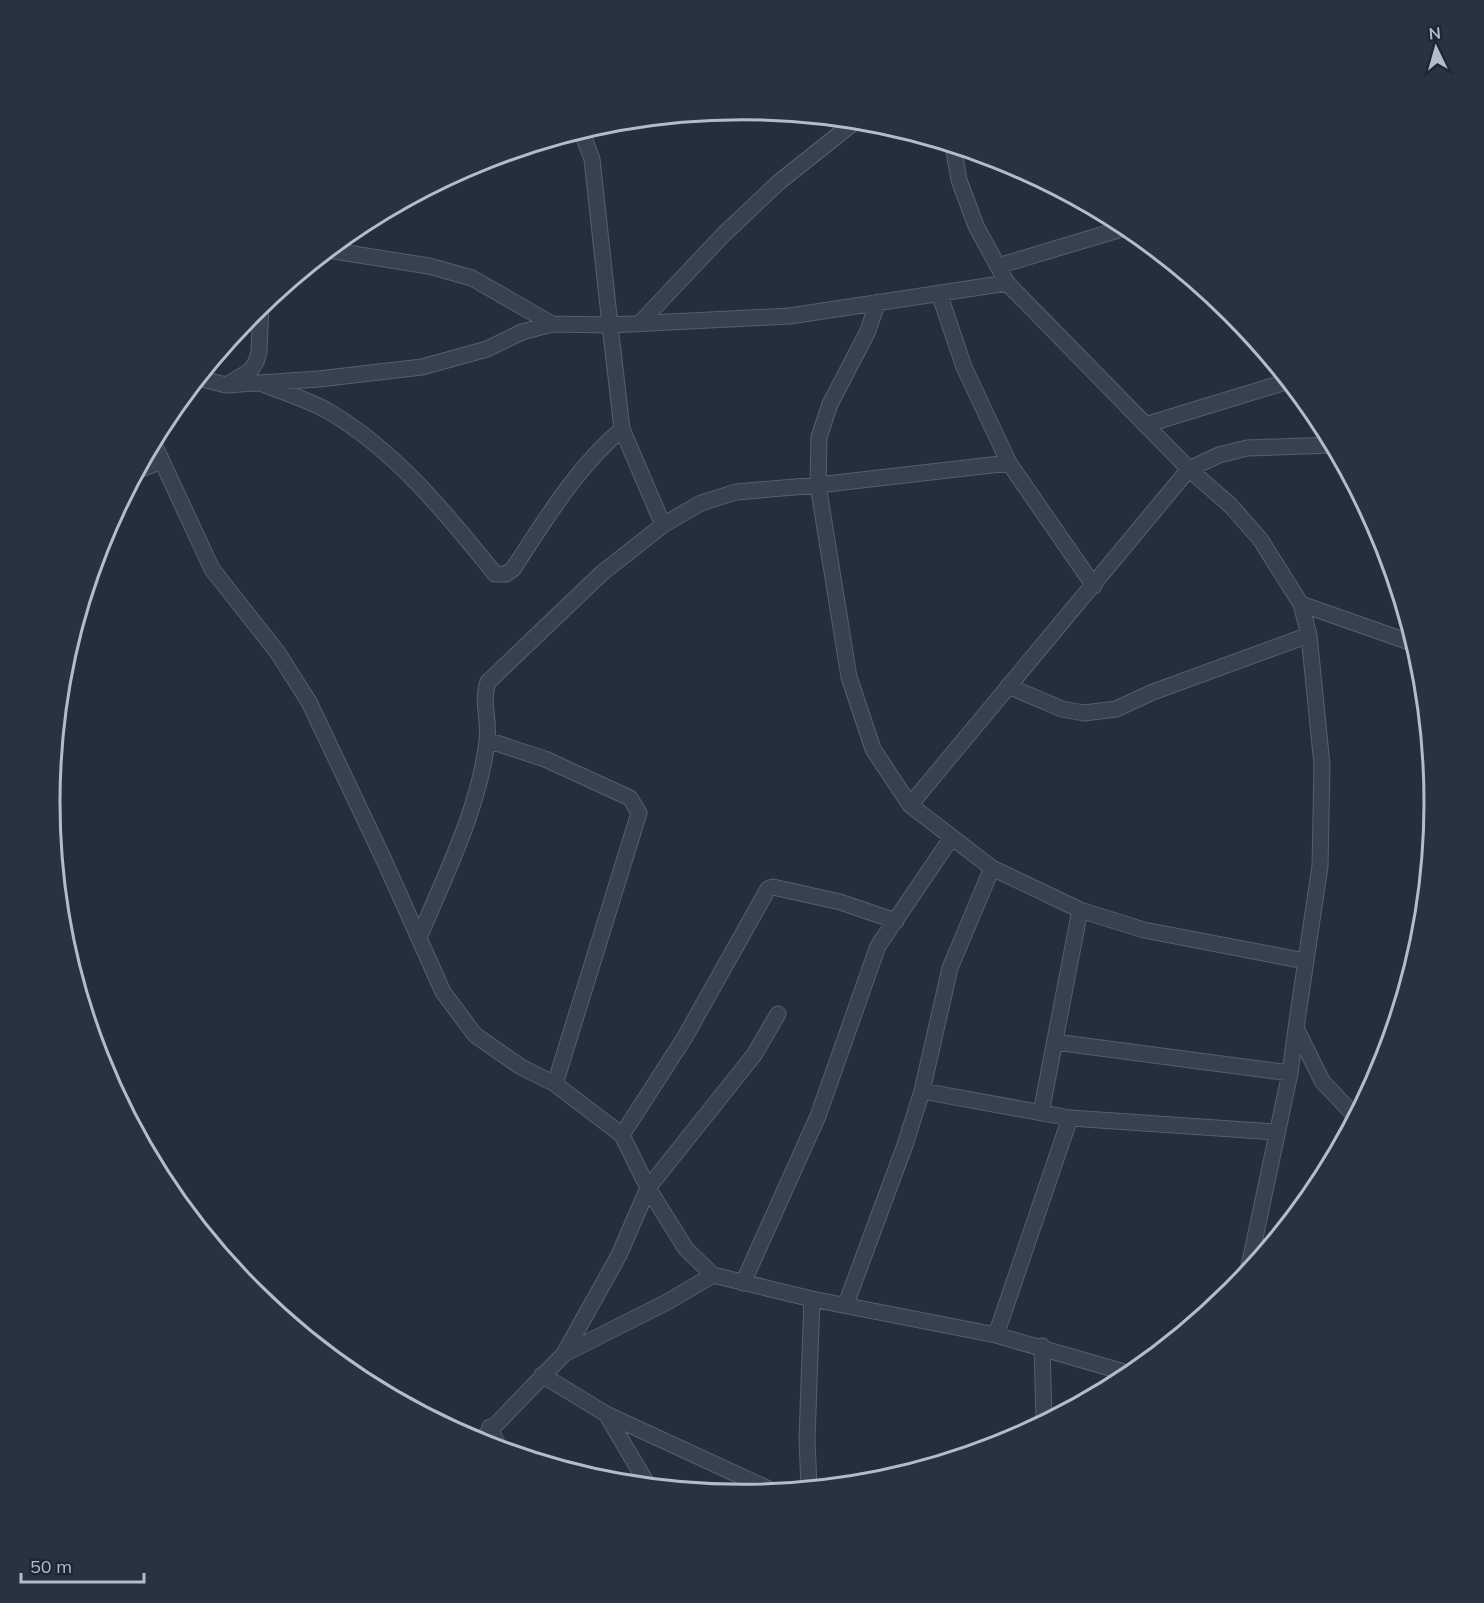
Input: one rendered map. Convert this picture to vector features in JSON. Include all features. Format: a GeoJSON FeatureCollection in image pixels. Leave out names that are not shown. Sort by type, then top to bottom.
{"type":"FeatureCollection","features":[{"type":"Feature","properties":{"kind":"street"},"geometry":{"type":"LineString","coordinates":[[640,323],[723,235],[779,182],[847,128]]}},
{"type":"Feature","properties":{"kind":"street"},"geometry":{"type":"LineString","coordinates":[[584,139],[592,159],[622,429],[663,525]]}},
{"type":"Feature","properties":{"kind":"street"},"geometry":{"type":"LineString","coordinates":[[954,154],[959,180],[975,226],[1007,283],[1189,470],[1230,506],[1260,539],[1301,604],[1309,635],[1322,765],[1320,866],[1290,1073],[1251,1255]]}},
{"type":"Feature","properties":{"kind":"street"},"geometry":{"type":"LineString","coordinates":[[998,266],[1116,231]]}},
{"type":"Feature","properties":{"kind":"street"},"geometry":{"type":"LineString","coordinates":[[339,252],[429,266],[472,278],[552,324]]}},
{"type":"Feature","properties":{"kind":"street"},"geometry":{"type":"LineString","coordinates":[[206,380],[226,385],[422,367],[487,349],[522,332],[552,324],[610,325],[790,316],[1007,283]]}},
{"type":"Feature","properties":{"kind":"street"},"geometry":{"type":"LineString","coordinates":[[939,293],[964,367],[1009,463],[1094,585]]}},
{"type":"Feature","properties":{"kind":"street"},"geometry":{"type":"LineString","coordinates":[[878,302],[867,333],[830,404],[819,436],[818,485],[849,677],[873,749],[910,805],[992,868],[1080,910],[1144,930],[1305,961]]}},
{"type":"Feature","properties":{"kind":"street"},"geometry":{"type":"LineString","coordinates":[[226,385],[250,371],[256,362],[259,352],[260,319]]}},
{"type":"Feature","properties":{"kind":"street"},"geometry":{"type":"LineString","coordinates":[[258,383],[328,411],[363,436],[409,476],[457,526],[495,574],[506,574],[513,569],[568,486],[605,444],[622,429]]}},
{"type":"Feature","properties":{"kind":"street"},"geometry":{"type":"LineString","coordinates":[[1145,425],[1281,383]]}},
{"type":"Feature","properties":{"kind":"street"},"geometry":{"type":"LineString","coordinates":[[910,805],[1189,470],[1219,455],[1247,448],[1323,445]]}},
{"type":"Feature","properties":{"kind":"street"},"geometry":{"type":"LineString","coordinates":[[156,452],[212,569],[278,652],[309,702],[443,992],[475,1035],[521,1067],[555,1084],[622,1135],[648,1188],[686,1249],[713,1275],[812,1299],[996,1335],[1042,1346],[1119,1370]]}},
{"type":"Feature","properties":{"kind":"street"},"geometry":{"type":"LineString","coordinates":[[148,467],[160,462]]}},
{"type":"Feature","properties":{"kind":"street"},"geometry":{"type":"LineString","coordinates":[[419,938],[471,811],[488,740],[484,696],[488,682],[602,573],[663,525],[701,503],[736,492],[1009,463]]}},
{"type":"Feature","properties":{"kind":"street"},"geometry":{"type":"LineString","coordinates":[[1301,604],[1405,641]]}},
{"type":"Feature","properties":{"kind":"street"},"geometry":{"type":"LineString","coordinates":[[1008,686],[1062,709],[1084,713],[1116,709],[1153,692],[1309,635]]}},
{"type":"Feature","properties":{"kind":"street"},"geometry":{"type":"LineString","coordinates":[[488,740],[544,759],[630,798],[639,813],[555,1084]]}},
{"type":"Feature","properties":{"kind":"street"},"geometry":{"type":"LineString","coordinates":[[743,1283],[818,1116],[878,946],[952,837]]}},
{"type":"Feature","properties":{"kind":"street"},"geometry":{"type":"LineString","coordinates":[[846,1304],[905,1144],[921,1091],[950,968],[992,868]]}},
{"type":"Feature","properties":{"kind":"street"},"geometry":{"type":"LineString","coordinates":[[622,1135],[685,1037],[768,889],[773,887],[840,902],[896,921]]}},
{"type":"Feature","properties":{"kind":"street"},"geometry":{"type":"LineString","coordinates":[[1041,1113],[1080,910]]}},
{"type":"Feature","properties":{"kind":"street"},"geometry":{"type":"LineString","coordinates":[[485,1434],[564,1353],[619,1255],[648,1188],[754,1055],[778,1014]]}},
{"type":"Feature","properties":{"kind":"street"},"geometry":{"type":"LineString","coordinates":[[1296,1028],[1322,1081],[1350,1111]]}},
{"type":"Feature","properties":{"kind":"street"},"geometry":{"type":"LineString","coordinates":[[1055,1042],[1290,1073]]}},
{"type":"Feature","properties":{"kind":"street"},"geometry":{"type":"LineString","coordinates":[[921,1091],[1070,1118],[1277,1132]]}},
{"type":"Feature","properties":{"kind":"street"},"geometry":{"type":"LineString","coordinates":[[996,1335],[1070,1118]]}},
{"type":"Feature","properties":{"kind":"street"},"geometry":{"type":"LineString","coordinates":[[1254,1239],[1262,1243]]}},
{"type":"Feature","properties":{"kind":"street"},"geometry":{"type":"LineString","coordinates":[[564,1353],[669,1301],[713,1275]]}},
{"type":"Feature","properties":{"kind":"street"},"geometry":{"type":"LineString","coordinates":[[809,1480],[807,1439],[812,1299]]}},
{"type":"Feature","properties":{"kind":"street"},"geometry":{"type":"LineString","coordinates":[[1042,1346],[1044,1413]]}},
{"type":"Feature","properties":{"kind":"street"},"geometry":{"type":"LineString","coordinates":[[542,1375],[606,1414],[756,1483]]}},
{"type":"Feature","properties":{"kind":"street"},"geometry":{"type":"LineString","coordinates":[[606,1414],[643,1476]]}},
{"type":"Feature","properties":{"kind":"street"},"geometry":{"type":"LineString","coordinates":[[490,1427],[494,1437]]}}]}
